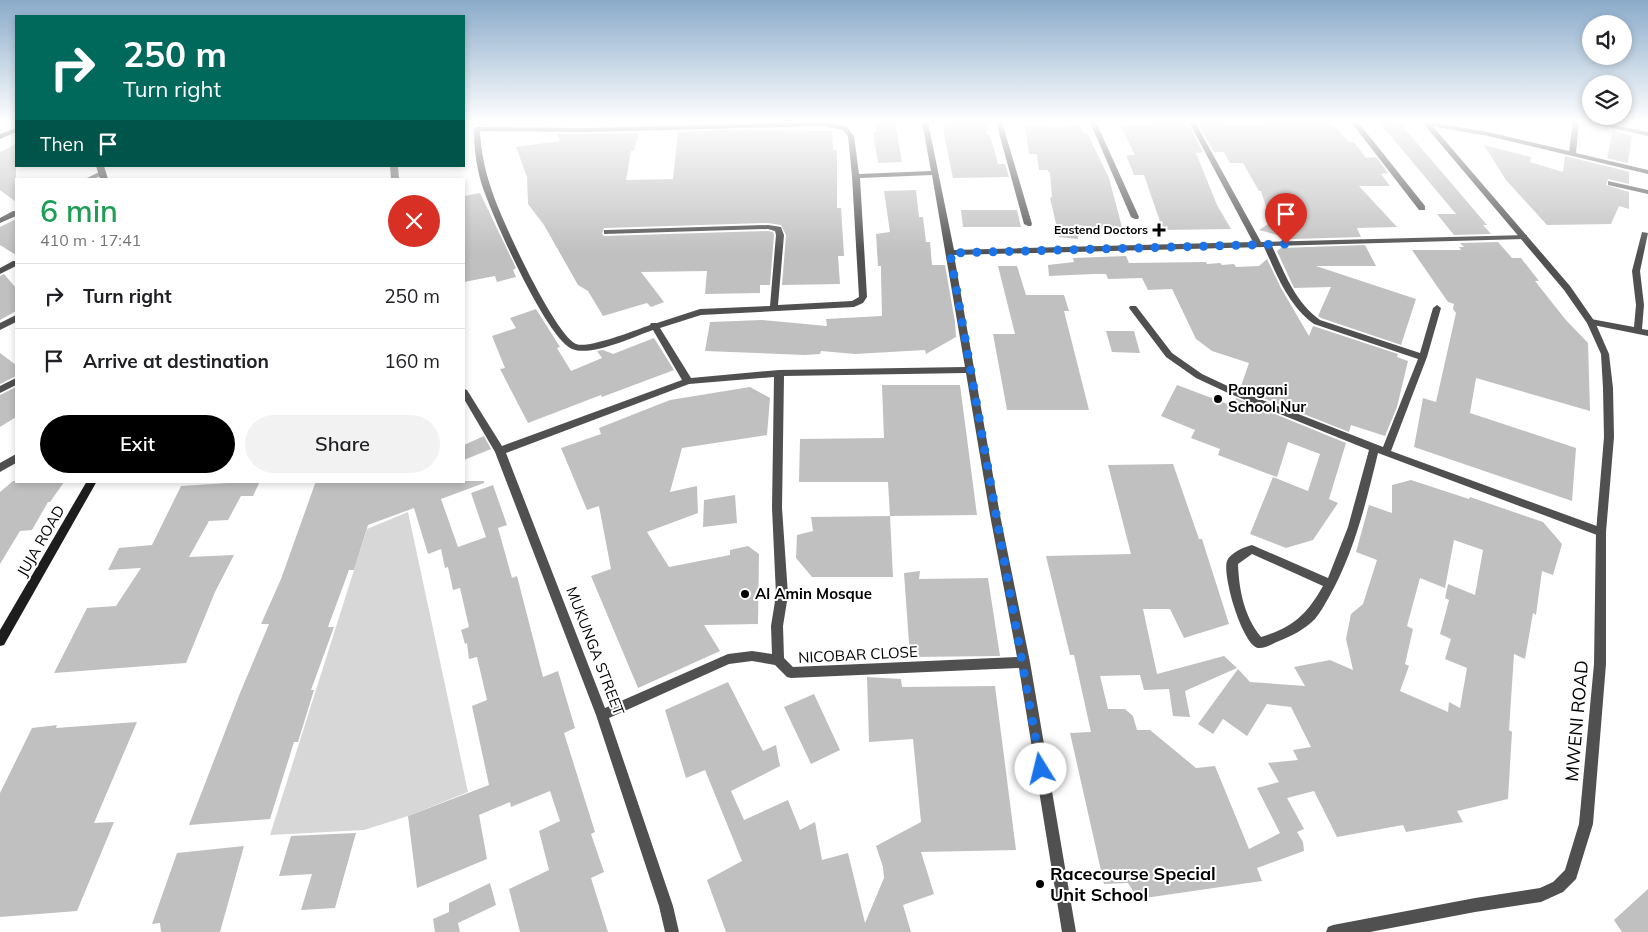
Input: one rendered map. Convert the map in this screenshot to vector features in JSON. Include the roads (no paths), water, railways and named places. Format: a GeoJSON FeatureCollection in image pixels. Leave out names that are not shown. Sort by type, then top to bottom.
{"type":"FeatureCollection","features":[{"type":"Feature","properties":{"kind":"main road","name":"JUJA ROAD"},"geometry":{"type":"LineString","coordinates":[[0,641],[91,483]]}},
{"type":"Feature","properties":{"kind":"street"},"geometry":{"type":"LineString","coordinates":[[481,165],[495,212],[544,306],[567,342],[573,346],[588,347],[700,312],[854,304],[860,301],[863,297],[855,165]]}},
{"type":"Feature","properties":{"kind":"street"},"geometry":{"type":"LineString","coordinates":[[934,165],[995,515],[1024,662],[1069,932]]}},
{"type":"Feature","properties":{"kind":"street"},"geometry":{"type":"LineString","coordinates":[[1011,165],[1028,224]]}},
{"type":"Feature","properties":{"kind":"street"},"geometry":{"type":"LineString","coordinates":[[1112,165],[1135,217]]}},
{"type":"Feature","properties":{"kind":"street"},"geometry":{"type":"LineString","coordinates":[[1217,165],[1295,300],[1309,317],[1317,322],[1423,357]]}},
{"type":"Feature","properties":{"kind":"street"},"geometry":{"type":"LineString","coordinates":[[1388,165],[1422,208]]}},
{"type":"Feature","properties":{"kind":"street","name":"MWENI ROAD"},"geometry":{"type":"LineString","coordinates":[[1333,932],[1475,905],[1541,895],[1558,887],[1571,874],[1586,824],[1600,664],[1601,532],[1609,437],[1605,354],[1591,322],[1555,273],[1463,165]]}},
{"type":"Feature","properties":{"kind":"street"},"geometry":{"type":"LineString","coordinates":[[1622,165],[1648,172]]}},
{"type":"Feature","properties":{"kind":"street"},"geometry":{"type":"LineString","coordinates":[[856,176],[935,173]]}},
{"type":"Feature","properties":{"kind":"street"},"geometry":{"type":"LineString","coordinates":[[1611,183],[1648,192]]}},
{"type":"Feature","properties":{"kind":"street"},"geometry":{"type":"LineString","coordinates":[[0,221],[15,214]]}},
{"type":"Feature","properties":{"kind":"street"},"geometry":{"type":"LineString","coordinates":[[606,232],[768,227],[778,229],[780,235],[774,307]]}},
{"type":"Feature","properties":{"kind":"street"},"geometry":{"type":"LineString","coordinates":[[1638,330],[1640,305],[1636,271],[1645,234]]}},
{"type":"Feature","properties":{"kind":"street"},"geometry":{"type":"LineString","coordinates":[[950,253],[1524,237]]}},
{"type":"Feature","properties":{"kind":"street"},"geometry":{"type":"LineString","coordinates":[[0,271],[15,264]]}},
{"type":"Feature","properties":{"kind":"street"},"geometry":{"type":"LineString","coordinates":[[1133,308],[1169,355],[1199,376],[1230,391],[1374,448],[1601,532]]}},
{"type":"Feature","properties":{"kind":"street"},"geometry":{"type":"LineString","coordinates":[[1386,452],[1423,357],[1437,308]]}},
{"type":"Feature","properties":{"kind":"street"},"geometry":{"type":"LineString","coordinates":[[0,327],[15,319]]}},
{"type":"Feature","properties":{"kind":"street"},"geometry":{"type":"LineString","coordinates":[[1591,322],[1648,332]]}},
{"type":"Feature","properties":{"kind":"street"},"geometry":{"type":"LineString","coordinates":[[654,325],[688,381]]}},
{"type":"Feature","properties":{"kind":"street"},"geometry":{"type":"LineString","coordinates":[[500,451],[688,381],[780,373],[971,370]]}},
{"type":"Feature","properties":{"kind":"street","name":"NICOBAR CLOSE"},"geometry":{"type":"LineString","coordinates":[[780,373],[777,508],[782,595],[777,626],[778,660],[791,674],[1024,662]]}},
{"type":"Feature","properties":{"kind":"street"},"geometry":{"type":"LineString","coordinates":[[0,390],[15,382]]}},
{"type":"Feature","properties":{"kind":"street","name":"MUKUNGA STREET"},"geometry":{"type":"LineString","coordinates":[[465,394],[500,451],[602,715],[666,906],[672,932]]}},
{"type":"Feature","properties":{"kind":"street"},"geometry":{"type":"LineString","coordinates":[[1331,584],[1252,550],[1240,555],[1232,562],[1233,589],[1249,632],[1259,643],[1277,638],[1310,616],[1331,584],[1357,512],[1374,448]]}},
{"type":"Feature","properties":{"kind":"street"},"geometry":{"type":"LineString","coordinates":[[0,468],[15,459]]}},
{"type":"Feature","properties":{"kind":"street"},"geometry":{"type":"LineString","coordinates":[[602,715],[728,658],[752,656],[778,660]]}},
{"type":"Feature","properties":{"kind":"place","name":"Eastend Doctors"},"geometry":{"type":"Point","coordinates":[1159,230]}},
{"type":"Feature","properties":{"kind":"place","name":"Pangani School Nur"},"geometry":{"type":"Point","coordinates":[1218,399]}},
{"type":"Feature","properties":{"kind":"place","name":"Al Amin Mosque"},"geometry":{"type":"Point","coordinates":[745,594]}},
{"type":"Feature","properties":{"kind":"place","name":"Racecourse Special Unit School"},"geometry":{"type":"Point","coordinates":[1040,884]}}]}
